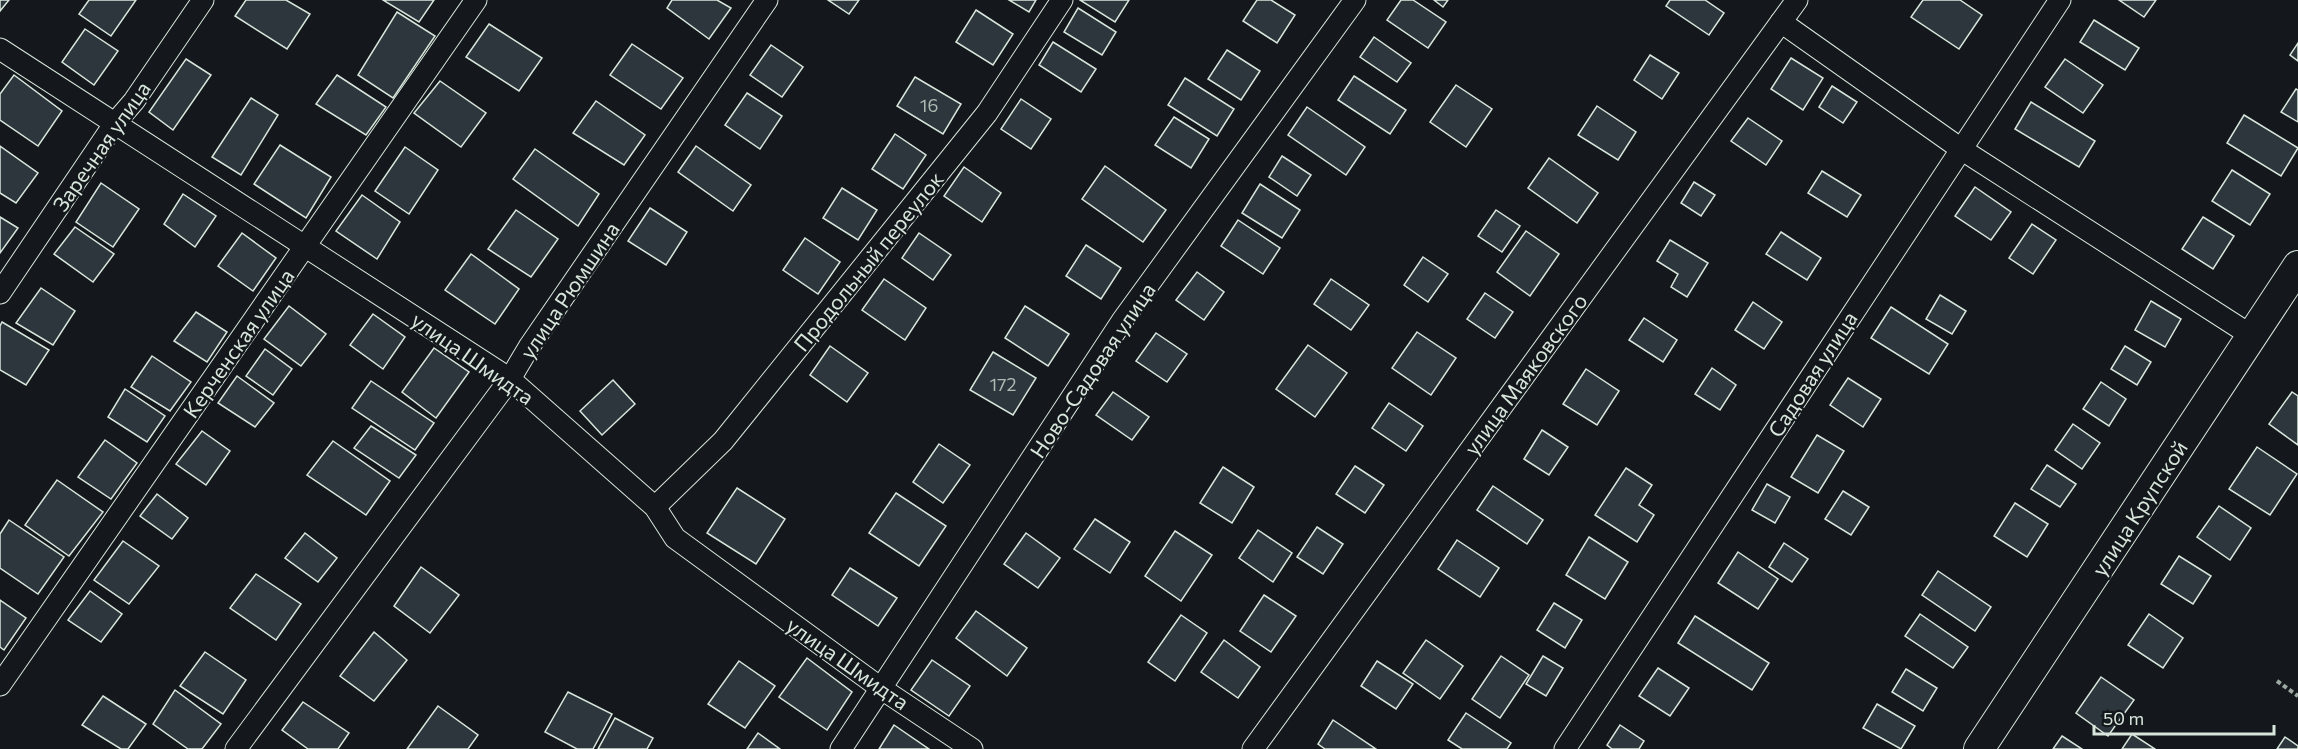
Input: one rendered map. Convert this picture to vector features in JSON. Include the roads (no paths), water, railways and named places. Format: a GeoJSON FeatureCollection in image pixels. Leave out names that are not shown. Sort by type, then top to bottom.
{"type":"FeatureCollection","features":[{"type":"Feature","properties":{"kind":"main road","name":"улица Крупской"},"geometry":{"type":"LineString","coordinates":[[1979,749],[2298,267]]}},
{"type":"Feature","properties":{"kind":"street","name":"Заречная улица"},"geometry":{"type":"LineString","coordinates":[[0,293],[203,0]]}},
{"type":"Feature","properties":{"kind":"street","name":"Керченская улица"},"geometry":{"type":"LineString","coordinates":[[0,685],[476,0]]}},
{"type":"Feature","properties":{"kind":"street","name":"улица Рюмшина"},"geometry":{"type":"LineString","coordinates":[[236,749],[510,379],[529,347],[767,0]]}},
{"type":"Feature","properties":{"kind":"street","name":"Продольный переулок"},"geometry":{"type":"LineString","coordinates":[[655,507],[723,441],[987,113],[1062,0]]}},
{"type":"Feature","properties":{"kind":"street","name":"Ново-Садовая улица"},"geometry":{"type":"LineString","coordinates":[[842,749],[1122,321],[1355,0]]}},
{"type":"Feature","properties":{"kind":"street","name":"улица Маяковского"},"geometry":{"type":"LineString","coordinates":[[1253,749],[1797,0]]}},
{"type":"Feature","properties":{"kind":"street","name":"Садовая улица"},"geometry":{"type":"LineString","coordinates":[[1564,749],[2060,0]]}},
{"type":"Feature","properties":{"kind":"street"},"geometry":{"type":"LineString","coordinates":[[1780,22],[1961,149],[2252,336]]}},
{"type":"Feature","properties":{"kind":"street","name":"улица Шмидта"},"geometry":{"type":"LineString","coordinates":[[0,50],[510,379],[655,507],[675,538],[882,689],[972,749]]}}]}
